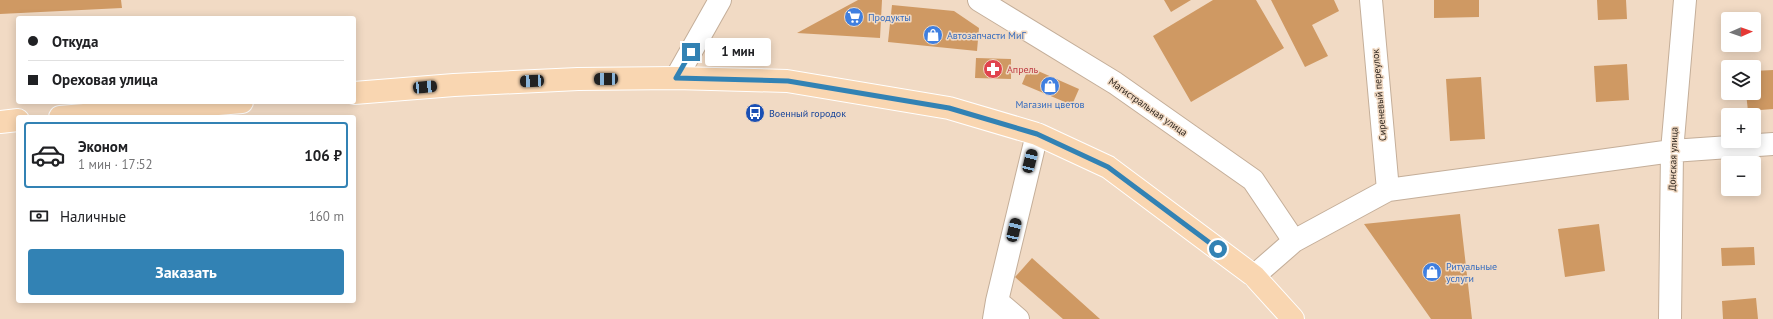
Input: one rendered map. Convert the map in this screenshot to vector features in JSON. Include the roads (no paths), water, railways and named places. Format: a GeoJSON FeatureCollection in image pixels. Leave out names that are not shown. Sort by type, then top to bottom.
{"type":"FeatureCollection","features":[{"type":"Feature","properties":{"kind":"main road"},"geometry":{"type":"LineString","coordinates":[[356,93],[462,84],[578,79],[676,78],[788,81],[949,108],[1037,134],[1108,167],[1254,276],[1293,319]]}},
{"type":"Feature","properties":{"kind":"main road"},"geometry":{"type":"LineString","coordinates":[[84,115],[218,104]]}},
{"type":"Feature","properties":{"kind":"main road"},"geometry":{"type":"LineString","coordinates":[[0,122],[16,120]]}},
{"type":"Feature","properties":{"kind":"street"},"geometry":{"type":"LineString","coordinates":[[676,78],[720,0]]}},
{"type":"Feature","properties":{"kind":"street","name":"Магистральная улица"},"geometry":{"type":"LineString","coordinates":[[979,0],[1114,83],[1253,180],[1294,241]]}},
{"type":"Feature","properties":{"kind":"street","name":"Сиреневый переулок"},"geometry":{"type":"LineString","coordinates":[[1370,0],[1388,190]]}},
{"type":"Feature","properties":{"kind":"street","name":"Донская улица"},"geometry":{"type":"LineString","coordinates":[[1670,319],[1672,151],[1685,0]]}},
{"type":"Feature","properties":{"kind":"street"},"geometry":{"type":"LineString","coordinates":[[1018,319],[995,310],[1037,134]]}},
{"type":"Feature","properties":{"kind":"street"},"geometry":{"type":"LineString","coordinates":[[1254,276],[1294,241],[1388,190],[1672,151],[1773,144]]}},
{"type":"Feature","properties":{"kind":"place","name":"Продукты"},"geometry":{"type":"Point","coordinates":[854,17]}},
{"type":"Feature","properties":{"kind":"place","name":"Автозапчасти МиГ"},"geometry":{"type":"Point","coordinates":[933,35]}},
{"type":"Feature","properties":{"kind":"place","name":"Апрель"},"geometry":{"type":"Point","coordinates":[993,69]}},
{"type":"Feature","properties":{"kind":"place","name":"Магазин цветов"},"geometry":{"type":"Point","coordinates":[1050,86]}},
{"type":"Feature","properties":{"kind":"place","name":"Военный городок"},"geometry":{"type":"Point","coordinates":[755,113]}},
{"type":"Feature","properties":{"kind":"place","name":"Ритуальные услуги"},"geometry":{"type":"Point","coordinates":[1432,272]}}]}
